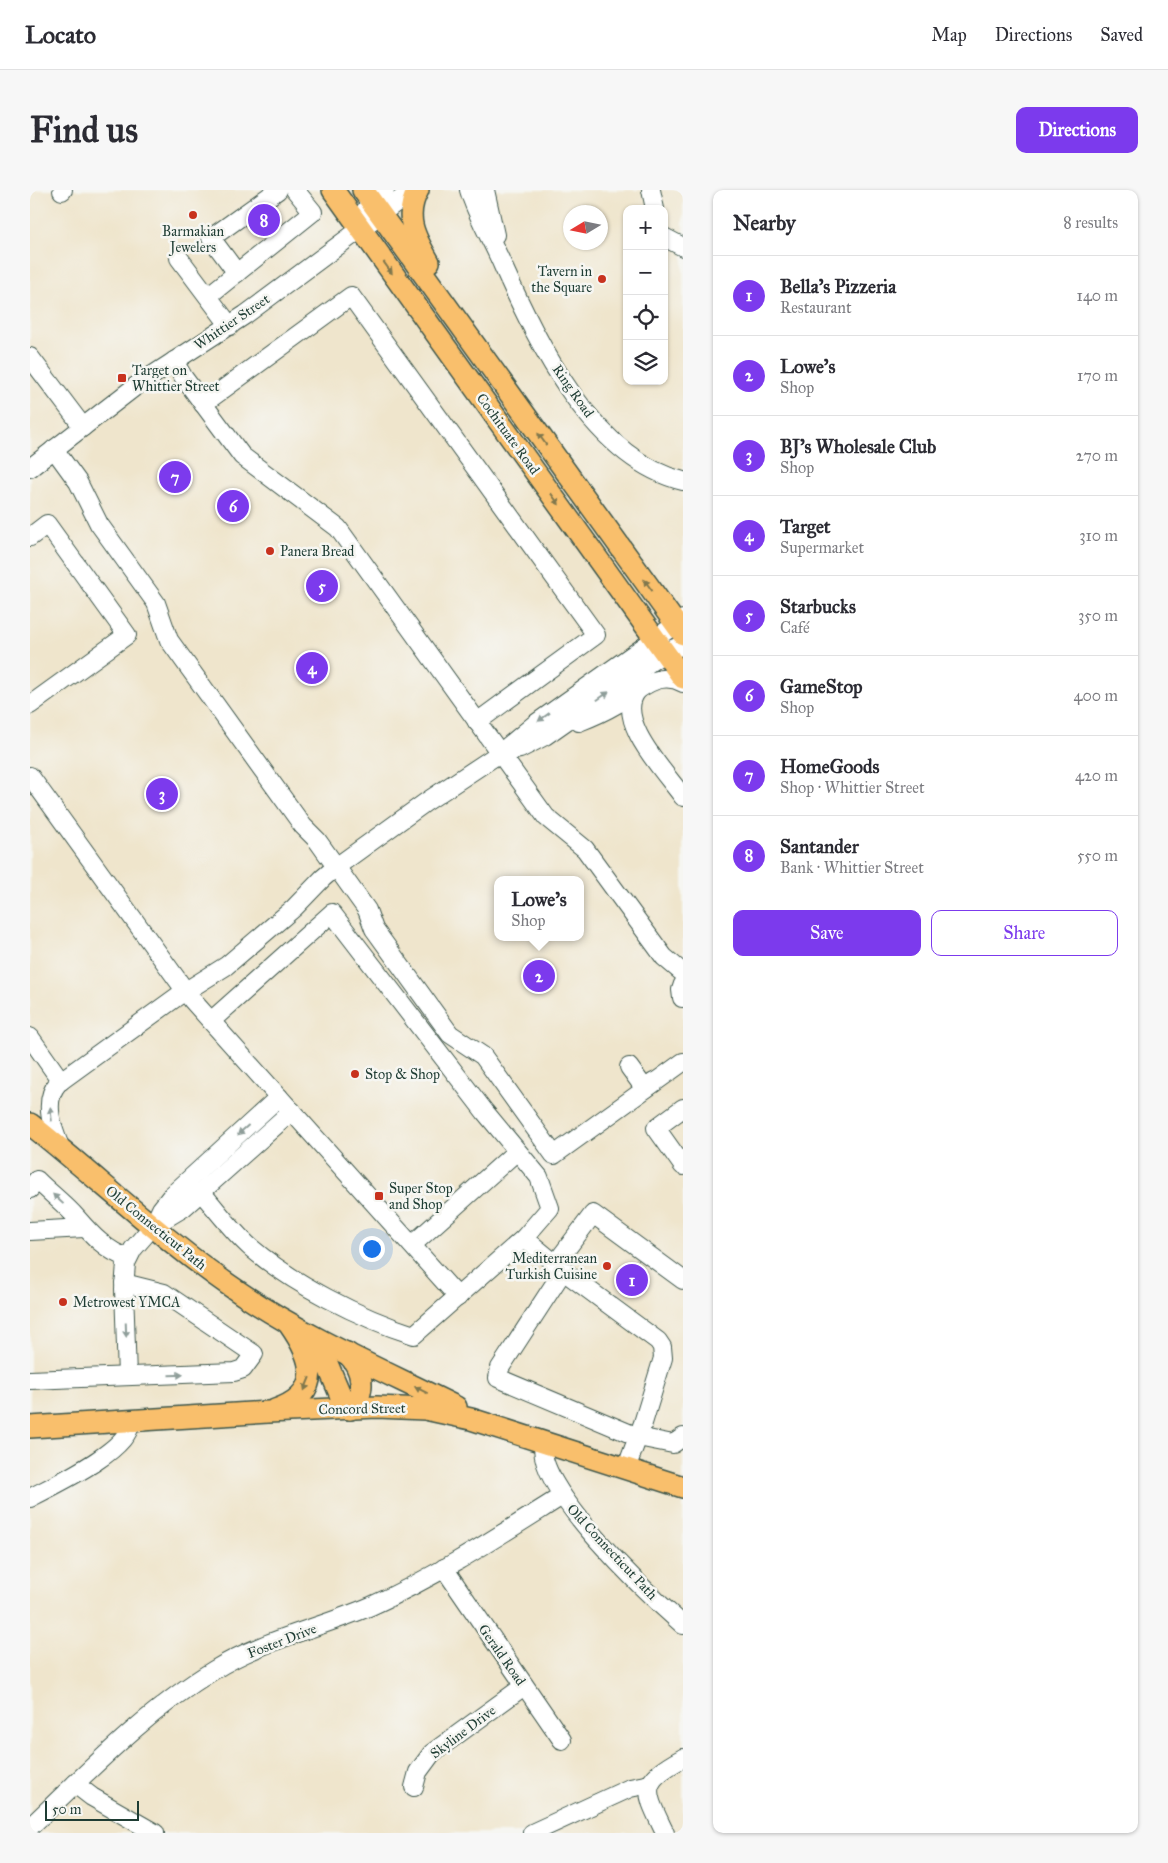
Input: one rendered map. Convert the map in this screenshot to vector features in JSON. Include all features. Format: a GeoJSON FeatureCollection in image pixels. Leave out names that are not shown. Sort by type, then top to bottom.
{"type":"FeatureCollection","features":[{"type":"Feature","properties":{"kind":"main road","name":"Cochituate Road"},"geometry":{"type":"LineString","coordinates":[[333,190],[667,645],[683,678]]}},
{"type":"Feature","properties":{"kind":"main road"},"geometry":{"type":"LineString","coordinates":[[418,190],[410,213],[413,233],[483,356]]}},
{"type":"Feature","properties":{"kind":"main road","name":"Cochituate Road"},"geometry":{"type":"LineString","coordinates":[[375,199],[483,356],[681,626]]}},
{"type":"Feature","properties":{"kind":"main road","name":"Old Connecticut Path"},"geometry":{"type":"LineString","coordinates":[[30,1124],[217,1277],[289,1324],[496,1428]]}},
{"type":"Feature","properties":{"kind":"main road"},"geometry":{"type":"LineString","coordinates":[[268,1412],[298,1398],[306,1388],[310,1378],[308,1357],[289,1324]]}},
{"type":"Feature","properties":{"kind":"main road","name":"Old Connecticut Path"},"geometry":{"type":"LineString","coordinates":[[289,1324],[326,1361],[340,1394],[350,1409]]}},
{"type":"Feature","properties":{"kind":"main road"},"geometry":{"type":"LineString","coordinates":[[347,1353],[358,1368],[362,1384],[359,1397],[350,1409]]}},
{"type":"Feature","properties":{"kind":"main road","name":"Concord Street"},"geometry":{"type":"LineString","coordinates":[[30,1427],[268,1412],[425,1409],[454,1414],[683,1488]]}},
{"type":"Feature","properties":{"kind":"street"},"geometry":{"type":"LineString","coordinates":[[237,273],[211,238],[278,190]]}},
{"type":"Feature","properties":{"kind":"street"},"geometry":{"type":"LineString","coordinates":[[208,296],[312,212],[295,190]]}},
{"type":"Feature","properties":{"kind":"street"},"geometry":{"type":"LineString","coordinates":[[360,228],[364,214],[375,199],[414,190]]}},
{"type":"Feature","properties":{"kind":"street","name":"Ring Road"},"geometry":{"type":"LineString","coordinates":[[469,190],[478,215],[526,316],[549,357],[603,432],[639,463],[656,472],[683,481]]}},
{"type":"Feature","properties":{"kind":"street","name":"Ring Road"},"geometry":{"type":"LineString","coordinates":[[485,190],[502,264]]}},
{"type":"Feature","properties":{"kind":"street"},"geometry":{"type":"LineString","coordinates":[[651,190],[654,205]]}},
{"type":"Feature","properties":{"kind":"street","name":"Whittier Street"},"geometry":{"type":"LineString","coordinates":[[30,468],[136,386],[230,326],[360,228]]}},
{"type":"Feature","properties":{"kind":"street"},"geometry":{"type":"LineString","coordinates":[[668,239],[683,247]]}},
{"type":"Feature","properties":{"kind":"street"},"geometry":{"type":"LineString","coordinates":[[180,258],[230,326]]}},
{"type":"Feature","properties":{"kind":"street"},"geometry":{"type":"LineString","coordinates":[[203,404],[352,296],[596,635],[477,722]]}},
{"type":"Feature","properties":{"kind":"street"},"geometry":{"type":"LineString","coordinates":[[30,358],[83,427]]}},
{"type":"Feature","properties":{"kind":"street"},"geometry":{"type":"LineString","coordinates":[[174,361],[232,444],[247,460],[338,528],[546,817],[585,849],[664,957],[683,973]]}},
{"type":"Feature","properties":{"kind":"street"},"geometry":{"type":"LineString","coordinates":[[54,449],[78,482],[99,524],[153,599],[169,640],[303,826],[315,838],[367,910],[374,928],[450,1034],[485,1059],[554,1155],[683,1062]]}},
{"type":"Feature","properties":{"kind":"street"},"geometry":{"type":"LineString","coordinates":[[30,537],[47,524],[127,635],[30,705]]}},
{"type":"Feature","properties":{"kind":"street"},"geometry":{"type":"LineString","coordinates":[[500,753],[528,746],[557,728],[667,645],[681,626]]}},
{"type":"Feature","properties":{"kind":"street"},"geometry":{"type":"LineString","coordinates":[[61,1149],[52,1122],[50,1102],[52,1092],[61,1081],[186,991],[226,966],[294,908],[336,867],[426,802],[500,753],[530,728],[667,645]]}},
{"type":"Feature","properties":{"kind":"street"},"geometry":{"type":"LineString","coordinates":[[557,728],[601,713],[649,682],[661,678],[675,679],[683,682]]}},
{"type":"Feature","properties":{"kind":"street"},"geometry":{"type":"LineString","coordinates":[[638,690],[632,697],[630,712],[640,737],[683,797]]}},
{"type":"Feature","properties":{"kind":"street"},"geometry":{"type":"LineString","coordinates":[[30,776],[186,991],[458,1297]]}},
{"type":"Feature","properties":{"kind":"street"},"geometry":{"type":"LineString","coordinates":[[201,1192],[249,1246],[309,1286],[379,1324],[414,1335],[524,1238],[550,1208],[539,1177],[332,913],[212,1021]]}},
{"type":"Feature","properties":{"kind":"street"},"geometry":{"type":"LineString","coordinates":[[30,1038],[61,1081]]}},
{"type":"Feature","properties":{"kind":"street"},"geometry":{"type":"LineString","coordinates":[[629,1067],[645,1089],[683,1062]]}},
{"type":"Feature","properties":{"kind":"street"},"geometry":{"type":"LineString","coordinates":[[128,1376],[124,1283],[128,1258],[153,1226],[161,1209],[172,1195],[280,1097]]}},
{"type":"Feature","properties":{"kind":"street"},"geometry":{"type":"LineString","coordinates":[[683,1108],[656,1128],[683,1166]]}},
{"type":"Feature","properties":{"kind":"street"},"geometry":{"type":"LineString","coordinates":[[153,1226],[176,1213],[292,1111]]}},
{"type":"Feature","properties":{"kind":"street"},"geometry":{"type":"LineString","coordinates":[[412,1245],[517,1151]]}},
{"type":"Feature","properties":{"kind":"street"},"geometry":{"type":"LineString","coordinates":[[30,1189],[37,1180],[77,1218],[84,1228],[115,1254],[128,1258]]}},
{"type":"Feature","properties":{"kind":"street"},"geometry":{"type":"LineString","coordinates":[[683,1280],[593,1214],[500,1368],[498,1378],[638,1437],[673,1444],[683,1437]]}},
{"type":"Feature","properties":{"kind":"street"},"geometry":{"type":"LineString","coordinates":[[30,1231],[84,1228]]}},
{"type":"Feature","properties":{"kind":"street"},"geometry":{"type":"LineString","coordinates":[[524,1238],[658,1341],[662,1347],[662,1358],[638,1437],[626,1469]]}},
{"type":"Feature","properties":{"kind":"street"},"geometry":{"type":"LineString","coordinates":[[30,1380],[237,1372],[254,1354],[164,1294],[124,1283]]}},
{"type":"Feature","properties":{"kind":"street"},"geometry":{"type":"LineString","coordinates":[[30,1498],[112,1450],[126,1437],[130,1424],[156,1420]]}},
{"type":"Feature","properties":{"kind":"street","name":"Old Connecticut Path"},"geometry":{"type":"LineString","coordinates":[[544,1444],[544,1460],[562,1496],[576,1515],[683,1626]]}},
{"type":"Feature","properties":{"kind":"street","name":"Foster Drive"},"geometry":{"type":"LineString","coordinates":[[30,1827],[161,1707],[217,1668],[260,1648],[371,1606],[444,1568],[562,1496]]}},
{"type":"Feature","properties":{"kind":"street","name":"Gerald Road"},"geometry":{"type":"LineString","coordinates":[[444,1568],[562,1740]]}},
{"type":"Feature","properties":{"kind":"street","name":"Skyline Drive"},"geometry":{"type":"LineString","coordinates":[[414,1787],[418,1772],[432,1753],[524,1686]]}},
{"type":"Feature","properties":{"kind":"street"},"geometry":{"type":"LineString","coordinates":[[665,1833],[649,1796],[650,1784],[656,1774],[683,1758]]}},
{"type":"Feature","properties":{"kind":"street"},"geometry":{"type":"LineString","coordinates":[[75,1784],[92,1797],[155,1833]]}},
{"type":"Feature","properties":{"kind":"street"},"geometry":{"type":"LineString","coordinates":[[532,1833],[630,1788],[650,1784]]}},
{"type":"Feature","properties":{"kind":"place","name":"Barmakian Jewelers"},"geometry":{"type":"Point","coordinates":[193,215]}},
{"type":"Feature","properties":{"kind":"place","name":"Santander"},"geometry":{"type":"Point","coordinates":[264,220]}},
{"type":"Feature","properties":{"kind":"place","name":"Tavern in the Square"},"geometry":{"type":"Point","coordinates":[602,279]}},
{"type":"Feature","properties":{"kind":"place","name":"Target on Whittier Street"},"geometry":{"type":"Point","coordinates":[122,378]}},
{"type":"Feature","properties":{"kind":"place","name":"HomeGoods"},"geometry":{"type":"Point","coordinates":[175,477]}},
{"type":"Feature","properties":{"kind":"place","name":"GameStop"},"geometry":{"type":"Point","coordinates":[233,506]}},
{"type":"Feature","properties":{"kind":"place","name":"Panera Bread"},"geometry":{"type":"Point","coordinates":[270,551]}},
{"type":"Feature","properties":{"kind":"place","name":"Starbucks"},"geometry":{"type":"Point","coordinates":[322,586]}},
{"type":"Feature","properties":{"kind":"place","name":"Target"},"geometry":{"type":"Point","coordinates":[312,668]}},
{"type":"Feature","properties":{"kind":"place","name":"BJ's Wholesale Club"},"geometry":{"type":"Point","coordinates":[162,794]}},
{"type":"Feature","properties":{"kind":"place","name":"Lowe's"},"geometry":{"type":"Point","coordinates":[539,976]}},
{"type":"Feature","properties":{"kind":"place","name":"Stop & Shop"},"geometry":{"type":"Point","coordinates":[355,1074]}},
{"type":"Feature","properties":{"kind":"place","name":"Super Stop and Shop"},"geometry":{"type":"Point","coordinates":[379,1196]}},
{"type":"Feature","properties":{"kind":"place","name":"Mediterranean Turkish Cuisine"},"geometry":{"type":"Point","coordinates":[607,1266]}},
{"type":"Feature","properties":{"kind":"place","name":"Bella's Pizzeria"},"geometry":{"type":"Point","coordinates":[632,1280]}},
{"type":"Feature","properties":{"kind":"place","name":"Metrowest YMCA"},"geometry":{"type":"Point","coordinates":[63,1302]}}]}
